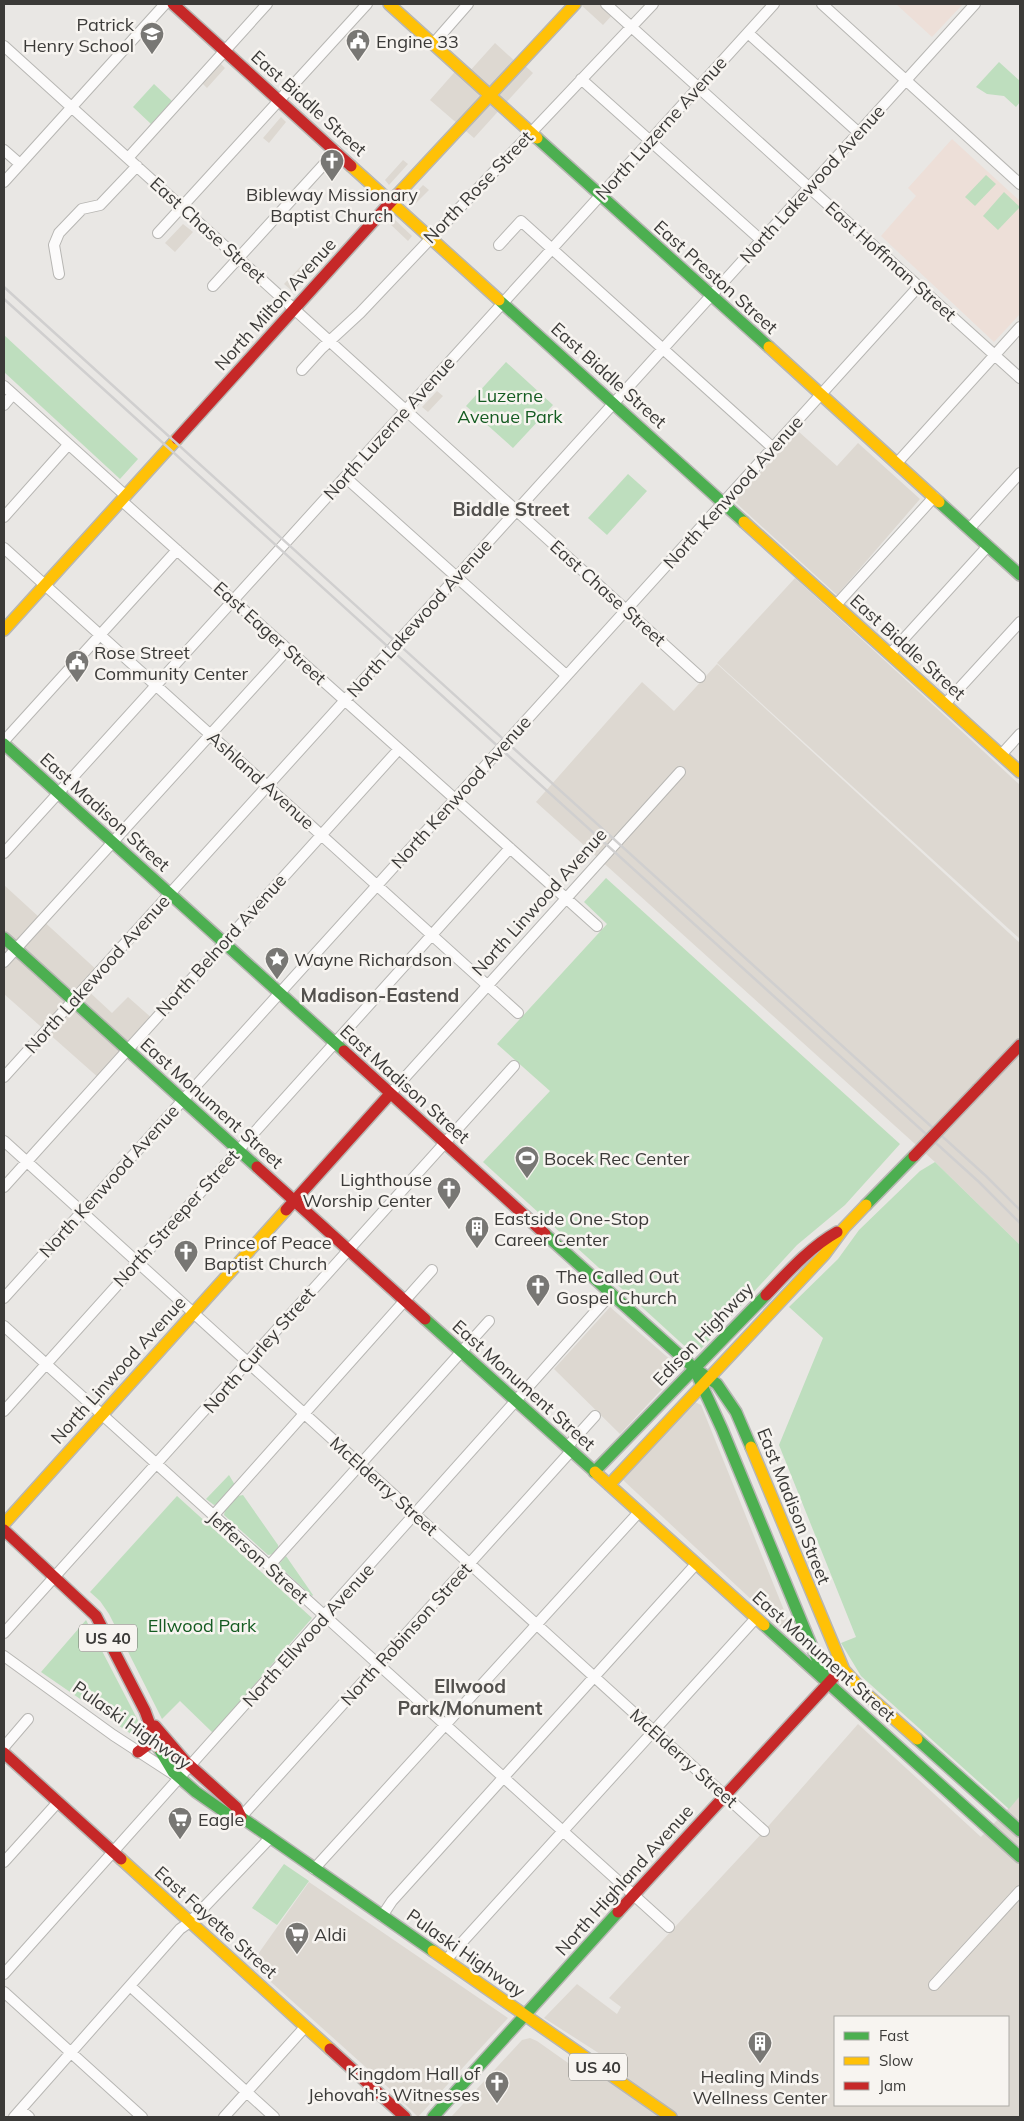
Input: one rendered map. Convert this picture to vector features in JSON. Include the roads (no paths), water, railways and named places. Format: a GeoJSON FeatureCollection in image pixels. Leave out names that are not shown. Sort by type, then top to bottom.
{"type":"FeatureCollection","features":[{"type":"Feature","properties":{"kind":"main road","name":"East Biddle Street"},"geometry":{"type":"LineString","coordinates":[[173,4],[1020,772]]}},
{"type":"Feature","properties":{"kind":"main road","name":"East Preston Street"},"geometry":{"type":"LineString","coordinates":[[389,4],[1020,575]]}},
{"type":"Feature","properties":{"kind":"main road","name":"North Milton Avenue"},"geometry":{"type":"LineString","coordinates":[[4,630],[391,201],[575,4]]}},
{"type":"Feature","properties":{"kind":"main road","name":"East Madison Street"},"geometry":{"type":"LineString","coordinates":[[4,742],[169,894],[706,1380],[724,1392],[736,1412],[844,1670]]}},
{"type":"Feature","properties":{"kind":"main road","name":"East Monument Street"},"geometry":{"type":"LineString","coordinates":[[4,938],[1020,1857]]}},
{"type":"Feature","properties":{"kind":"main road","name":"Edison Highway"},"geometry":{"type":"LineString","coordinates":[[608,1485],[824,1255],[855,1216],[1020,1045]]}},
{"type":"Feature","properties":{"kind":"main road","name":"North Linwood Avenue"},"geometry":{"type":"LineString","coordinates":[[4,1524],[390,1094]]}},
{"type":"Feature","properties":{"kind":"main road","name":"Edison Highway"},"geometry":{"type":"LineString","coordinates":[[594,1472],[787,1273],[828,1237],[844,1228]]}},
{"type":"Feature","properties":{"kind":"main road"},"geometry":{"type":"LineString","coordinates":[[706,1380],[827,1682]]}},
{"type":"Feature","properties":{"kind":"main road","name":"US 40"},"geometry":{"type":"LineString","coordinates":[[4,1530],[96,1616],[144,1712],[154,1740],[167,1764],[180,1778]]}},
{"type":"Feature","properties":{"kind":"main road","name":"East Monument Street"},"geometry":{"type":"LineString","coordinates":[[844,1670],[862,1690],[1020,1831]]}},
{"type":"Feature","properties":{"kind":"main road","name":"North Highland Avenue"},"geometry":{"type":"LineString","coordinates":[[433,2117],[827,1682],[844,1670]]}},
{"type":"Feature","properties":{"kind":"main road","name":"US 40"},"geometry":{"type":"LineString","coordinates":[[144,1712],[171,1747],[190,1766]]}},
{"type":"Feature","properties":{"kind":"main road"},"geometry":{"type":"LineString","coordinates":[[138,1752],[154,1740]]}},
{"type":"Feature","properties":{"kind":"main road","name":"East Fayette Street"},"geometry":{"type":"LineString","coordinates":[[4,1753],[405,2117]]}},
{"type":"Feature","properties":{"kind":"main road","name":"Pulaski Highway"},"geometry":{"type":"LineString","coordinates":[[190,1766],[236,1807],[241,1817],[671,2117]]}},
{"type":"Feature","properties":{"kind":"main road"},"geometry":{"type":"LineString","coordinates":[[180,1778],[193,1778],[210,1792],[220,1792]]}},
{"type":"Feature","properties":{"kind":"main road","name":"Pulaski Highway"},"geometry":{"type":"LineString","coordinates":[[180,1778],[229,1816],[241,1817]]}},
{"type":"Feature","properties":{"kind":"street"},"geometry":{"type":"LineString","coordinates":[[4,182],[165,4]]}},
{"type":"Feature","properties":{"kind":"street"},"geometry":{"type":"LineString","coordinates":[[128,158],[267,4]]}},
{"type":"Feature","properties":{"kind":"street"},"geometry":{"type":"LineString","coordinates":[[158,233],[367,4]]}},
{"type":"Feature","properties":{"kind":"street"},"geometry":{"type":"LineString","coordinates":[[433,44],[468,4]]}},
{"type":"Feature","properties":{"kind":"street","name":"East Hoffman Street"},"geometry":{"type":"LineString","coordinates":[[606,4],[1020,378]]}},
{"type":"Feature","properties":{"kind":"street","name":"North Rose Street"},"geometry":{"type":"LineString","coordinates":[[302,370],[653,4]]}},
{"type":"Feature","properties":{"kind":"street","name":"North Luzerne Avenue"},"geometry":{"type":"LineString","coordinates":[[4,853],[774,4]]}},
{"type":"Feature","properties":{"kind":"street"},"geometry":{"type":"LineString","coordinates":[[822,4],[1020,183]]}},
{"type":"Feature","properties":{"kind":"street","name":"North Lakewood Avenue"},"geometry":{"type":"LineString","coordinates":[[4,1077],[975,4]]}},
{"type":"Feature","properties":{"kind":"street"},"geometry":{"type":"LineString","coordinates":[[748,33],[859,133]]}},
{"type":"Feature","properties":{"kind":"street","name":"East Chase Street"},"geometry":{"type":"LineString","coordinates":[[4,46],[700,677]]}},
{"type":"Feature","properties":{"kind":"street"},"geometry":{"type":"LineString","coordinates":[[581,79],[761,240]]}},
{"type":"Feature","properties":{"kind":"street"},"geometry":{"type":"LineString","coordinates":[[4,150],[20,164]]}},
{"type":"Feature","properties":{"kind":"street"},"geometry":{"type":"LineString","coordinates":[[213,286],[336,151]]}},
{"type":"Feature","properties":{"kind":"street"},"geometry":{"type":"LineString","coordinates":[[59,274],[54,246],[56,237],[82,209],[100,205],[137,166]]}},
{"type":"Feature","properties":{"kind":"street"},"geometry":{"type":"LineString","coordinates":[[499,245],[521,221],[773,448]]}},
{"type":"Feature","properties":{"kind":"street","name":"North Kenwood Avenue"},"geometry":{"type":"LineString","coordinates":[[4,1298],[919,286]]}},
{"type":"Feature","properties":{"kind":"street"},"geometry":{"type":"LineString","coordinates":[[897,462],[1020,327]]}},
{"type":"Feature","properties":{"kind":"street","name":"East Eager Street"},"geometry":{"type":"LineString","coordinates":[[4,386],[177,550],[597,926]]}},
{"type":"Feature","properties":{"kind":"street"},"geometry":{"type":"LineString","coordinates":[[4,405],[13,394]]}},
{"type":"Feature","properties":{"kind":"street"},"geometry":{"type":"LineString","coordinates":[[4,517],[68,445]]}},
{"type":"Feature","properties":{"kind":"street"},"geometry":{"type":"LineString","coordinates":[[970,529],[1020,473]]}},
{"type":"Feature","properties":{"kind":"street"},"geometry":{"type":"LineString","coordinates":[[345,477],[566,675]]}},
{"type":"Feature","properties":{"kind":"street"},"geometry":{"type":"LineString","coordinates":[[836,606],[934,497]]}},
{"type":"Feature","properties":{"kind":"street"},"geometry":{"type":"LineString","coordinates":[[890,654],[988,546]]}},
{"type":"Feature","properties":{"kind":"street","name":"Ashland Avenue"},"geometry":{"type":"LineString","coordinates":[[4,548],[518,1013]]}},
{"type":"Feature","properties":{"kind":"street"},"geometry":{"type":"LineString","coordinates":[[4,742],[177,550]]}},
{"type":"Feature","properties":{"kind":"street"},"geometry":{"type":"LineString","coordinates":[[946,704],[1020,622]]}},
{"type":"Feature","properties":{"kind":"street"},"geometry":{"type":"LineString","coordinates":[[4,962],[288,649]]}},
{"type":"Feature","properties":{"kind":"street"},"geometry":{"type":"LineString","coordinates":[[1001,755],[1020,734]]}},
{"type":"Feature","properties":{"kind":"street","name":"North Belnord Avenue"},"geometry":{"type":"LineString","coordinates":[[4,1187],[399,749]]}},
{"type":"Feature","properties":{"kind":"street","name":"North Linwood Avenue"},"geometry":{"type":"LineString","coordinates":[[390,1094],[680,772]]}},
{"type":"Feature","properties":{"kind":"street","name":"North Streeper Street"},"geometry":{"type":"LineString","coordinates":[[4,1411],[510,848]]}},
{"type":"Feature","properties":{"kind":"street","name":"North Curley Street"},"geometry":{"type":"LineString","coordinates":[[4,1633],[249,1364],[273,1332],[514,1066]]}},
{"type":"Feature","properties":{"kind":"street","name":"McElderry Street"},"geometry":{"type":"LineString","coordinates":[[4,1141],[764,1831]]}},
{"type":"Feature","properties":{"kind":"street"},"geometry":{"type":"LineString","coordinates":[[213,1516],[432,1270]]}},
{"type":"Feature","properties":{"kind":"street","name":"North Ellwood Avenue"},"geometry":{"type":"LineString","coordinates":[[4,1974],[611,1294]]}},
{"type":"Feature","properties":{"kind":"street"},"geometry":{"type":"LineString","coordinates":[[269,1566],[488,1321]]}},
{"type":"Feature","properties":{"kind":"street","name":"Jefferson Street"},"geometry":{"type":"LineString","coordinates":[[4,1326],[669,1928]]}},
{"type":"Feature","properties":{"kind":"street","name":"North Robinson Street"},"geometry":{"type":"LineString","coordinates":[[241,1817],[470,1564],[595,1416]]}},
{"type":"Feature","properties":{"kind":"street"},"geometry":{"type":"LineString","coordinates":[[314,1869],[639,1512]]}},
{"type":"Feature","properties":{"kind":"street"},"geometry":{"type":"LineString","coordinates":[[382,1916],[392,1901],[696,1564]]}},
{"type":"Feature","properties":{"kind":"street"},"geometry":{"type":"LineString","coordinates":[[446,1960],[756,1618]]}},
{"type":"Feature","properties":{"kind":"street","name":"Pulaski Highway"},"geometry":{"type":"LineString","coordinates":[[4,1656],[138,1752],[180,1778]]}},
{"type":"Feature","properties":{"kind":"street"},"geometry":{"type":"LineString","coordinates":[[4,1747],[28,1719]]}},
{"type":"Feature","properties":{"kind":"street"},"geometry":{"type":"LineString","coordinates":[[4,1862],[58,1802]]}},
{"type":"Feature","properties":{"kind":"street"},"geometry":{"type":"LineString","coordinates":[[29,2117],[18,2114],[180,1929],[190,1922],[270,1838]]}},
{"type":"Feature","properties":{"kind":"street"},"geometry":{"type":"LineString","coordinates":[[934,1985],[1020,1891]]}},
{"type":"Feature","properties":{"kind":"street"},"geometry":{"type":"LineString","coordinates":[[130,1986],[274,2117]]}},
{"type":"Feature","properties":{"kind":"street"},"geometry":{"type":"LineString","coordinates":[[4,1992],[142,2117]]}},
{"type":"Feature","properties":{"kind":"street"},"geometry":{"type":"LineString","coordinates":[[224,2117],[305,2027]]}},
{"type":"Feature","properties":{"kind":"railway"},"geometry":{"type":"LineString","coordinates":[[4,287],[986,1176],[1020,1210]]}},
{"type":"Feature","properties":{"kind":"railway"},"geometry":{"type":"LineString","coordinates":[[4,299],[979,1182],[1020,1223]]}},
{"type":"Feature","properties":{"kind":"place","name":"Patrick Henry School"},"geometry":{"type":"Point","coordinates":[152,55]}},
{"type":"Feature","properties":{"kind":"place","name":"Engine 33"},"geometry":{"type":"Point","coordinates":[358,62]}},
{"type":"Feature","properties":{"kind":"place","name":"Bibleway Missionary Baptist Church"},"geometry":{"type":"Point","coordinates":[332,182]}},
{"type":"Feature","properties":{"kind":"place","name":"Rose Street Community Center"},"geometry":{"type":"Point","coordinates":[77,683]}},
{"type":"Feature","properties":{"kind":"place","name":"Wayne Richardson"},"geometry":{"type":"Point","coordinates":[277,980]}},
{"type":"Feature","properties":{"kind":"place","name":"Bocek Rec Center"},"geometry":{"type":"Point","coordinates":[527,1179]}},
{"type":"Feature","properties":{"kind":"place","name":"Lighthouse Worship Center"},"geometry":{"type":"Point","coordinates":[449,1210]}},
{"type":"Feature","properties":{"kind":"place","name":"Eastside One-Stop Career Center"},"geometry":{"type":"Point","coordinates":[477,1249]}},
{"type":"Feature","properties":{"kind":"place","name":"Prince of Peace Baptist Church"},"geometry":{"type":"Point","coordinates":[186,1273]}},
{"type":"Feature","properties":{"kind":"place","name":"The Called Out Gospel Church"},"geometry":{"type":"Point","coordinates":[538,1307]}},
{"type":"Feature","properties":{"kind":"place","name":"Eagle"},"geometry":{"type":"Point","coordinates":[180,1840]}},
{"type":"Feature","properties":{"kind":"place","name":"Aldi"},"geometry":{"type":"Point","coordinates":[297,1955]}},
{"type":"Feature","properties":{"kind":"place","name":"Healing Minds Wellness Center"},"geometry":{"type":"Point","coordinates":[760,2064]}},
{"type":"Feature","properties":{"kind":"place","name":"Kingdom Hall of Jehovah's Witnesses"},"geometry":{"type":"Point","coordinates":[497,2104]}},
{"type":"Feature","properties":{"kind":"district","name":"Biddle Street"},"geometry":{"type":"Point","coordinates":[511,509]}},
{"type":"Feature","properties":{"kind":"district","name":"Madison-Eastend"},"geometry":{"type":"Point","coordinates":[380,995]}},
{"type":"Feature","properties":{"kind":"district","name":"Ellwood Park/Monument"},"geometry":{"type":"Point","coordinates":[470,1697]}},
{"type":"Feature","properties":{"kind":"park label","name":"Luzerne Avenue Park"},"geometry":{"type":"Point","coordinates":[510,405]}},
{"type":"Feature","properties":{"kind":"park label","name":"Ellwood Park"},"geometry":{"type":"Point","coordinates":[202,1625]}}]}
